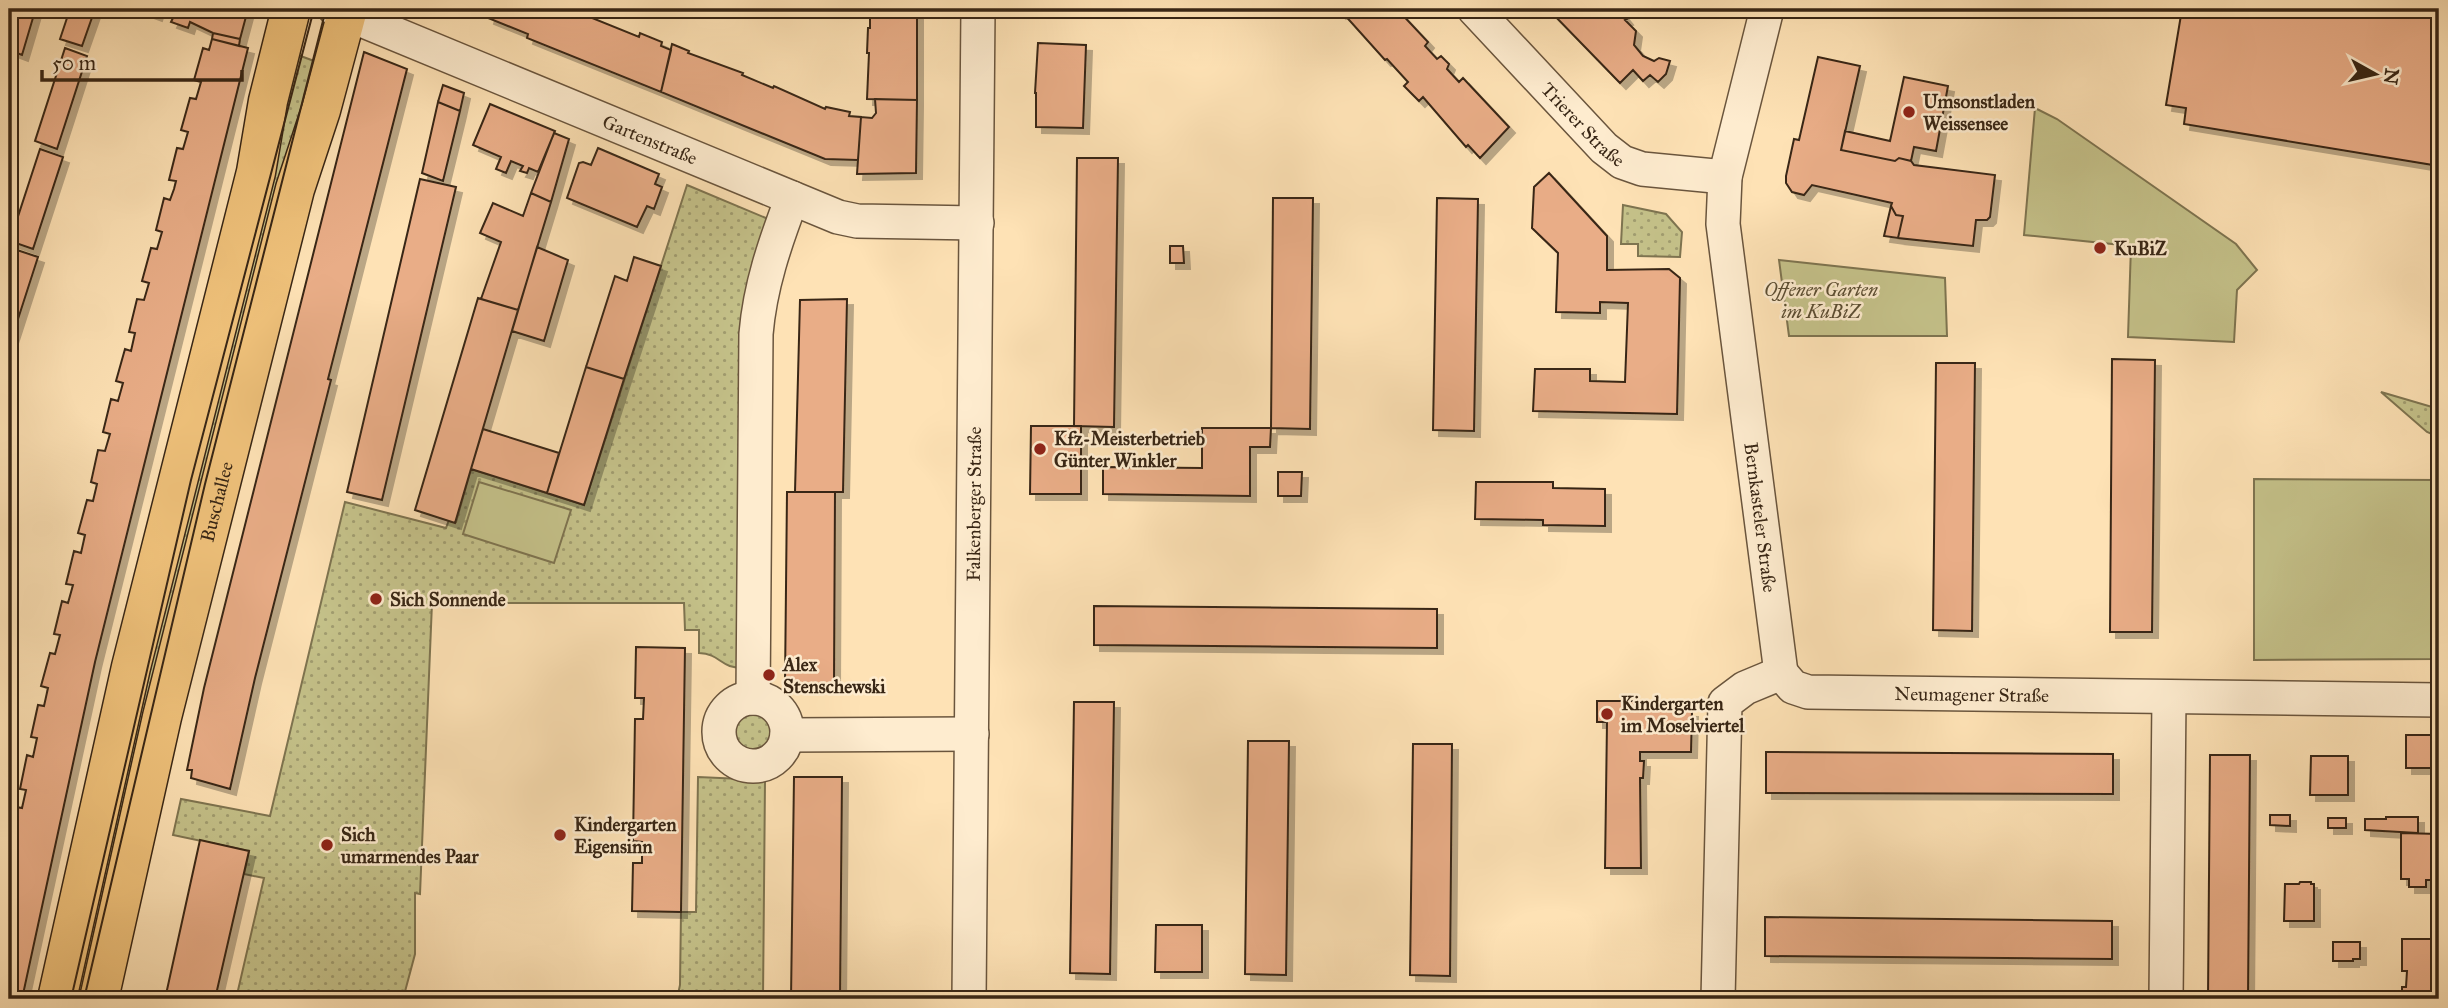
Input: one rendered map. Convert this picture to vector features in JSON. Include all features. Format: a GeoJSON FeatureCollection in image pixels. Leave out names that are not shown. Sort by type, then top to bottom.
{"type":"FeatureCollection","features":[{"type":"Feature","properties":{"kind":"main road"},"geometry":{"type":"LineString","coordinates":[[57,999],[131,667],[256,172],[268,101],[291,9]]}},
{"type":"Feature","properties":{"kind":"main road","name":"Buschallee"},"geometry":{"type":"LineString","coordinates":[[99,999],[162,717],[295,189],[321,110],[343,10]]}},
{"type":"Feature","properties":{"kind":"street","name":"Falkenberger Straße"},"geometry":{"type":"LineString","coordinates":[[970,999],[978,9]]}},
{"type":"Feature","properties":{"kind":"street","name":"Trierer Straße"},"geometry":{"type":"LineString","coordinates":[[1474,9],[1604,148],[1622,162],[1642,169],[1725,177]]}},
{"type":"Feature","properties":{"kind":"street","name":"Bernkasteler Straße"},"geometry":{"type":"LineString","coordinates":[[1767,9],[1725,177],[1723,223],[1781,673]]}},
{"type":"Feature","properties":{"kind":"street","name":"Gartenstraße"},"geometry":{"type":"LineString","coordinates":[[343,10],[838,217],[857,221],[977,223]]}},
{"type":"Feature","properties":{"kind":"street"},"geometry":{"type":"LineString","coordinates":[[753,698],[757,323],[765,273],[792,198]]}},
{"type":"Feature","properties":{"kind":"street"},"geometry":{"type":"LineString","coordinates":[[1718,999],[1725,703],[1745,688],[1781,673]]}},
{"type":"Feature","properties":{"kind":"street","name":"Neumagener Straße"},"geometry":{"type":"LineString","coordinates":[[1781,673],[1793,687],[1808,692],[2439,700]]}},
{"type":"Feature","properties":{"kind":"street"},"geometry":{"type":"LineString","coordinates":[[2166,999],[2169,696]]}},
{"type":"Feature","properties":{"kind":"street"},"geometry":{"type":"LineString","coordinates":[[753,698],[773,705],[781,713],[786,735],[778,755],[769,762],[748,766],[730,757],[720,740],[721,719],[734,704],[753,698]]}},
{"type":"Feature","properties":{"kind":"street"},"geometry":{"type":"LineString","coordinates":[[786,735],[972,734]]}},
{"type":"Feature","properties":{"kind":"green space"},"geometry":{"type":"Polygon","coordinates":[[[287,51],[325,65],[92,999],[65,999],[287,51]]]}},
{"type":"Feature","properties":{"kind":"green space"},"geometry":{"type":"Polygon","coordinates":[[[2035,108],[2057,119],[2236,244],[2257,270],[2237,290],[2234,342],[2128,337],[2131,246],[2024,235],[2035,108]]]}},
{"type":"Feature","properties":{"kind":"green space"},"geometry":{"type":"Polygon","coordinates":[[[687,185],[773,221],[746,668],[730,666],[712,656],[699,653],[699,630],[685,630],[684,603],[432,603],[420,894],[415,893],[415,954],[403,999],[236,999],[264,878],[244,874],[249,851],[173,835],[181,799],[270,816],[345,502],[446,528],[449,520],[456,522],[471,469],[584,505],[687,185]]]}},
{"type":"Feature","properties":{"kind":"green space"},"geometry":{"type":"Polygon","coordinates":[[[1623,205],[1666,214],[1682,232],[1680,257],[1638,256],[1638,244],[1621,244],[1623,205]]]}},
{"type":"Feature","properties":{"kind":"green space","name":"Offener Garten im KuBiZ"},"geometry":{"type":"Polygon","coordinates":[[[1779,260],[1945,278],[1947,336],[1789,336],[1779,260]]]}},
{"type":"Feature","properties":{"kind":"green space"},"geometry":{"type":"Polygon","coordinates":[[[2381,392],[2439,409],[2439,437],[2427,432],[2381,392]]]}},
{"type":"Feature","properties":{"kind":"green space"},"geometry":{"type":"Polygon","coordinates":[[[2254,479],[2439,480],[2439,659],[2254,660],[2254,479]]]}},
{"type":"Feature","properties":{"kind":"green space"},"geometry":{"type":"Polygon","coordinates":[[[479,482],[571,510],[554,563],[463,534],[479,482]]]}},
{"type":"Feature","properties":{"kind":"green space"},"geometry":{"type":"Polygon","coordinates":[[[752,709],[769,716],[776,733],[769,750],[752,757],[735,750],[728,733],[735,716],[752,709]]]}},
{"type":"Feature","properties":{"kind":"green space"},"geometry":{"type":"Polygon","coordinates":[[[698,777],[765,780],[763,999],[677,999],[680,985],[681,912],[696,912],[698,777]]]}},
{"type":"Feature","properties":{"kind":"building"},"geometry":{"type":"Polygon","coordinates":[[[9,9],[35,11],[22,55],[9,50],[9,9]]]}},
{"type":"Feature","properties":{"kind":"building"},"geometry":{"type":"Polygon","coordinates":[[[70,9],[95,9],[82,46],[60,39],[70,9]]]}},
{"type":"Feature","properties":{"kind":"building"},"geometry":{"type":"Polygon","coordinates":[[[140,9],[158,9],[156,15],[140,9]]]}},
{"type":"Feature","properties":{"kind":"building"},"geometry":{"type":"Polygon","coordinates":[[[158,9],[248,9],[240,39],[213,33],[190,22],[188,28],[171,22],[174,16],[158,9]]]}},
{"type":"Feature","properties":{"kind":"building"},"geometry":{"type":"Polygon","coordinates":[[[491,9],[570,9],[639,37],[640,33],[662,42],[661,46],[671,50],[661,92],[527,38],[528,34],[488,18],[491,9]]]}},
{"type":"Feature","properties":{"kind":"building"},"geometry":{"type":"Polygon","coordinates":[[[870,9],[917,9],[917,100],[867,99],[870,9]]]}},
{"type":"Feature","properties":{"kind":"building"},"geometry":{"type":"Polygon","coordinates":[[[1336,9],[1397,9],[1428,42],[1425,46],[1437,59],[1441,56],[1449,64],[1447,69],[1459,82],[1463,78],[1509,127],[1480,158],[1468,145],[1466,147],[1423,97],[1419,101],[1404,86],[1408,82],[1342,12],[1336,9]]]}},
{"type":"Feature","properties":{"kind":"building"},"geometry":{"type":"Polygon","coordinates":[[[1619,9],[1636,31],[1634,45],[1643,56],[1654,61],[1659,58],[1670,61],[1666,74],[1658,82],[1650,75],[1643,81],[1633,70],[1620,83],[1550,11],[1619,9]]]}},
{"type":"Feature","properties":{"kind":"building"},"geometry":{"type":"Polygon","coordinates":[[[2182,9],[2439,9],[2439,166],[2184,124],[2186,108],[2166,105],[2182,9]]]}},
{"type":"Feature","properties":{"kind":"building"},"geometry":{"type":"Polygon","coordinates":[[[213,33],[240,39],[239,46],[212,39],[213,33]]]}},
{"type":"Feature","properties":{"kind":"building"},"geometry":{"type":"Polygon","coordinates":[[[212,39],[248,48],[95,662],[22,999],[9,999],[9,859],[15,841],[9,839],[16,807],[22,808],[26,790],[20,789],[27,755],[33,757],[37,738],[31,737],[38,705],[44,706],[48,688],[41,686],[50,653],[55,654],[60,635],[54,634],[62,601],[68,603],[73,585],[66,584],[74,551],[81,553],[85,535],[78,533],[87,500],[93,501],[97,484],[91,482],[98,450],[105,451],[110,434],[103,432],[111,399],[118,401],[123,383],[116,381],[125,349],[131,351],[135,333],[129,332],[137,299],[144,300],[149,283],[142,281],[151,248],[157,249],[162,232],[156,230],[164,198],[170,200],[174,189],[176,181],[169,180],[177,148],[183,149],[188,132],[181,130],[190,98],[196,99],[201,82],[194,80],[203,48],[209,50],[212,39]]]}},
{"type":"Feature","properties":{"kind":"building"},"geometry":{"type":"Polygon","coordinates":[[[1038,43],[1086,45],[1083,128],[1036,127],[1038,43]]]}},
{"type":"Feature","properties":{"kind":"building"},"geometry":{"type":"Polygon","coordinates":[[[672,44],[825,109],[826,107],[850,112],[849,116],[861,117],[858,160],[825,159],[661,92],[672,44]]]}},
{"type":"Feature","properties":{"kind":"building"},"geometry":{"type":"Polygon","coordinates":[[[65,48],[87,56],[57,149],[35,141],[65,48]]]}},
{"type":"Feature","properties":{"kind":"building"},"geometry":{"type":"Polygon","coordinates":[[[364,52],[407,69],[328,379],[331,380],[255,678],[230,789],[191,778],[192,770],[187,770],[204,688],[364,52]]]}},
{"type":"Feature","properties":{"kind":"building"},"geometry":{"type":"Polygon","coordinates":[[[1818,57],[1860,66],[1841,150],[1895,161],[1899,158],[1911,161],[1914,165],[1995,175],[1990,217],[1987,220],[1976,220],[1973,246],[1898,238],[1903,216],[1896,215],[1892,203],[1812,185],[1804,195],[1792,192],[1786,183],[1786,176],[1794,139],[1799,140],[1818,57]]]}},
{"type":"Feature","properties":{"kind":"building"},"geometry":{"type":"Polygon","coordinates":[[[1904,77],[1948,86],[1936,151],[1914,147],[1911,161],[1899,158],[1895,161],[1841,150],[1845,131],[1890,141],[1904,77]]]}},
{"type":"Feature","properties":{"kind":"building"},"geometry":{"type":"Polygon","coordinates":[[[443,85],[464,93],[460,111],[438,102],[443,85]]]}},
{"type":"Feature","properties":{"kind":"building"},"geometry":{"type":"Polygon","coordinates":[[[875,99],[917,100],[916,173],[857,174],[861,117],[872,118],[876,113],[875,99]]]}},
{"type":"Feature","properties":{"kind":"building"},"geometry":{"type":"Polygon","coordinates":[[[438,102],[460,111],[443,181],[422,173],[438,102]]]}},
{"type":"Feature","properties":{"kind":"building"},"geometry":{"type":"Polygon","coordinates":[[[490,104],[555,131],[538,172],[529,168],[527,173],[520,171],[523,166],[511,161],[506,173],[496,169],[501,157],[473,145],[490,104]]]}},
{"type":"Feature","properties":{"kind":"building"},"geometry":{"type":"Polygon","coordinates":[[[554,133],[569,139],[551,202],[531,193],[554,133]]]}},
{"type":"Feature","properties":{"kind":"building"},"geometry":{"type":"Polygon","coordinates":[[[598,148],[659,174],[655,184],[662,187],[654,209],[647,206],[637,227],[567,198],[579,163],[591,165],[598,148]]]}},
{"type":"Feature","properties":{"kind":"building"},"geometry":{"type":"Polygon","coordinates":[[[40,149],[63,157],[33,249],[10,241],[40,149]]]}},
{"type":"Feature","properties":{"kind":"building"},"geometry":{"type":"Polygon","coordinates":[[[1077,158],[1118,158],[1114,427],[1074,426],[1077,158]]]}},
{"type":"Feature","properties":{"kind":"building"},"geometry":{"type":"Polygon","coordinates":[[[1549,173],[1607,236],[1607,270],[1669,269],[1680,278],[1677,414],[1533,411],[1535,369],[1590,369],[1590,381],[1625,382],[1628,303],[1600,302],[1600,313],[1556,312],[1558,253],[1532,228],[1534,187],[1549,173]]]}},
{"type":"Feature","properties":{"kind":"building"},"geometry":{"type":"Polygon","coordinates":[[[420,179],[456,187],[382,500],[347,492],[420,179]]]}},
{"type":"Feature","properties":{"kind":"building"},"geometry":{"type":"Polygon","coordinates":[[[531,193],[551,202],[518,310],[481,299],[501,242],[480,233],[493,203],[523,216],[531,193]]]}},
{"type":"Feature","properties":{"kind":"building"},"geometry":{"type":"Polygon","coordinates":[[[1273,198],[1313,198],[1310,429],[1271,428],[1273,198]]]}},
{"type":"Feature","properties":{"kind":"building"},"geometry":{"type":"Polygon","coordinates":[[[1437,198],[1478,199],[1474,431],[1433,430],[1437,198]]]}},
{"type":"Feature","properties":{"kind":"building"},"geometry":{"type":"Polygon","coordinates":[[[1891,206],[1896,215],[1903,216],[1898,238],[1884,236],[1891,206]]]}},
{"type":"Feature","properties":{"kind":"building"},"geometry":{"type":"Polygon","coordinates":[[[1170,246],[1183,246],[1184,263],[1170,263],[1170,246]]]}},
{"type":"Feature","properties":{"kind":"building"},"geometry":{"type":"Polygon","coordinates":[[[537,247],[568,260],[544,341],[512,331],[537,247]]]}},
{"type":"Feature","properties":{"kind":"building"},"geometry":{"type":"Polygon","coordinates":[[[17,250],[38,257],[9,347],[9,275],[17,250]]]}},
{"type":"Feature","properties":{"kind":"building"},"geometry":{"type":"Polygon","coordinates":[[[634,257],[661,266],[624,379],[586,367],[615,276],[627,281],[634,257]]]}},
{"type":"Feature","properties":{"kind":"building"},"geometry":{"type":"Polygon","coordinates":[[[478,298],[518,310],[455,523],[415,510],[478,298]]]}},
{"type":"Feature","properties":{"kind":"building"},"geometry":{"type":"Polygon","coordinates":[[[847,299],[843,492],[795,492],[800,300],[847,299]]]}},
{"type":"Feature","properties":{"kind":"building"},"geometry":{"type":"Polygon","coordinates":[[[2112,359],[2155,360],[2152,632],[2110,632],[2112,359]]]}},
{"type":"Feature","properties":{"kind":"building"},"geometry":{"type":"Polygon","coordinates":[[[1936,363],[1975,363],[1972,631],[1933,630],[1936,363]]]}},
{"type":"Feature","properties":{"kind":"building"},"geometry":{"type":"Polygon","coordinates":[[[586,367],[624,379],[584,505],[547,493],[586,367]]]}},
{"type":"Feature","properties":{"kind":"building"},"geometry":{"type":"Polygon","coordinates":[[[1031,426],[1081,426],[1081,494],[1030,494],[1031,426]]]}},
{"type":"Feature","properties":{"kind":"building"},"geometry":{"type":"Polygon","coordinates":[[[1202,428],[1271,428],[1270,447],[1250,447],[1250,496],[1103,494],[1103,467],[1202,468],[1202,428]]]}},
{"type":"Feature","properties":{"kind":"building"},"geometry":{"type":"Polygon","coordinates":[[[483,429],[559,453],[547,493],[471,469],[483,429]]]}},
{"type":"Feature","properties":{"kind":"building"},"geometry":{"type":"Polygon","coordinates":[[[1278,472],[1302,472],[1301,496],[1278,496],[1278,472]]]}},
{"type":"Feature","properties":{"kind":"building"},"geometry":{"type":"Polygon","coordinates":[[[1476,482],[1553,482],[1553,488],[1605,489],[1605,526],[1543,525],[1543,520],[1475,519],[1476,482]]]}},
{"type":"Feature","properties":{"kind":"building"},"geometry":{"type":"Polygon","coordinates":[[[787,492],[835,492],[834,684],[785,683],[787,492]]]}},
{"type":"Feature","properties":{"kind":"building"},"geometry":{"type":"Polygon","coordinates":[[[1094,606],[1437,609],[1437,648],[1094,645],[1094,606]]]}},
{"type":"Feature","properties":{"kind":"building"},"geometry":{"type":"Polygon","coordinates":[[[636,647],[685,648],[681,912],[632,911],[633,863],[642,863],[642,842],[633,841],[635,719],[643,719],[644,698],[635,698],[636,647]]]}},
{"type":"Feature","properties":{"kind":"building"},"geometry":{"type":"Polygon","coordinates":[[[1597,701],[1643,701],[1642,710],[1692,711],[1691,752],[1640,752],[1640,761],[1644,761],[1643,778],[1640,778],[1641,868],[1605,868],[1607,722],[1597,722],[1597,701]]]}},
{"type":"Feature","properties":{"kind":"building"},"geometry":{"type":"Polygon","coordinates":[[[1074,702],[1114,702],[1110,974],[1070,973],[1074,702]]]}},
{"type":"Feature","properties":{"kind":"building"},"geometry":{"type":"Polygon","coordinates":[[[2406,735],[2437,735],[2436,754],[2439,754],[2439,768],[2406,768],[2406,735]]]}},
{"type":"Feature","properties":{"kind":"building"},"geometry":{"type":"Polygon","coordinates":[[[1248,741],[1289,741],[1286,975],[1245,974],[1248,741]]]}},
{"type":"Feature","properties":{"kind":"building"},"geometry":{"type":"Polygon","coordinates":[[[1413,744],[1452,744],[1450,976],[1410,975],[1413,744]]]}},
{"type":"Feature","properties":{"kind":"building"},"geometry":{"type":"Polygon","coordinates":[[[1766,752],[2113,754],[2113,794],[1766,793],[1766,752]]]}},
{"type":"Feature","properties":{"kind":"building"},"geometry":{"type":"Polygon","coordinates":[[[2210,755],[2250,755],[2248,999],[2208,999],[2210,755]]]}},
{"type":"Feature","properties":{"kind":"building"},"geometry":{"type":"Polygon","coordinates":[[[2311,756],[2348,756],[2348,795],[2310,795],[2311,756]]]}},
{"type":"Feature","properties":{"kind":"building"},"geometry":{"type":"Polygon","coordinates":[[[794,777],[842,777],[840,999],[791,999],[794,777]]]}},
{"type":"Feature","properties":{"kind":"building"},"geometry":{"type":"Polygon","coordinates":[[[2270,815],[2290,815],[2290,826],[2270,825],[2270,815]]]}},
{"type":"Feature","properties":{"kind":"building"},"geometry":{"type":"Polygon","coordinates":[[[2418,817],[2418,833],[2365,830],[2365,819],[2418,817]]]}},
{"type":"Feature","properties":{"kind":"building"},"geometry":{"type":"Polygon","coordinates":[[[2328,818],[2346,818],[2346,828],[2328,828],[2328,818]]]}},
{"type":"Feature","properties":{"kind":"building"},"geometry":{"type":"Polygon","coordinates":[[[2401,833],[2439,834],[2439,880],[2426,880],[2426,887],[2409,887],[2409,879],[2401,879],[2401,833]]]}},
{"type":"Feature","properties":{"kind":"building"},"geometry":{"type":"Polygon","coordinates":[[[200,840],[249,851],[215,999],[165,999],[200,840]]]}},
{"type":"Feature","properties":{"kind":"building"},"geometry":{"type":"Polygon","coordinates":[[[2285,884],[2314,884],[2314,921],[2284,921],[2285,884]]]}},
{"type":"Feature","properties":{"kind":"building"},"geometry":{"type":"Polygon","coordinates":[[[1765,917],[2112,921],[2112,959],[1765,956],[1765,917]]]}},
{"type":"Feature","properties":{"kind":"building"},"geometry":{"type":"Polygon","coordinates":[[[1156,925],[1202,925],[1202,972],[1155,972],[1156,925]]]}},
{"type":"Feature","properties":{"kind":"building"},"geometry":{"type":"Polygon","coordinates":[[[2402,939],[2438,939],[2437,999],[2402,999],[2402,987],[2406,987],[2407,971],[2402,971],[2402,939]]]}},
{"type":"Feature","properties":{"kind":"building"},"geometry":{"type":"Polygon","coordinates":[[[2333,942],[2360,942],[2360,959],[2333,961],[2333,942]]]}},
{"type":"Feature","properties":{"kind":"tram line"},"geometry":{"type":"LineString","coordinates":[[71,999],[191,480],[314,9]]}},
{"type":"Feature","properties":{"kind":"tram line"},"geometry":{"type":"LineString","coordinates":[[84,999],[205,484],[326,9]]}},
{"type":"Feature","properties":{"kind":"place","name":"Umsonstladen Weissensee"},"geometry":{"type":"Point","coordinates":[1909,112]}},
{"type":"Feature","properties":{"kind":"place","name":"KuBiZ"},"geometry":{"type":"Point","coordinates":[2100,248]}},
{"type":"Feature","properties":{"kind":"place","name":"Kfz-Meisterbetrieb Günter Winkler"},"geometry":{"type":"Point","coordinates":[1040,449]}},
{"type":"Feature","properties":{"kind":"place","name":"Sich Sonnende"},"geometry":{"type":"Point","coordinates":[376,599]}},
{"type":"Feature","properties":{"kind":"place","name":"Alex Stenschewski"},"geometry":{"type":"Point","coordinates":[769,675]}},
{"type":"Feature","properties":{"kind":"place","name":"Kindergarten im Moselviertel"},"geometry":{"type":"Point","coordinates":[1607,714]}},
{"type":"Feature","properties":{"kind":"place","name":"Kindergarten Eigensinn"},"geometry":{"type":"Point","coordinates":[560,835]}},
{"type":"Feature","properties":{"kind":"place","name":"Sich umarmendes Paar"},"geometry":{"type":"Point","coordinates":[327,845]}}]}
